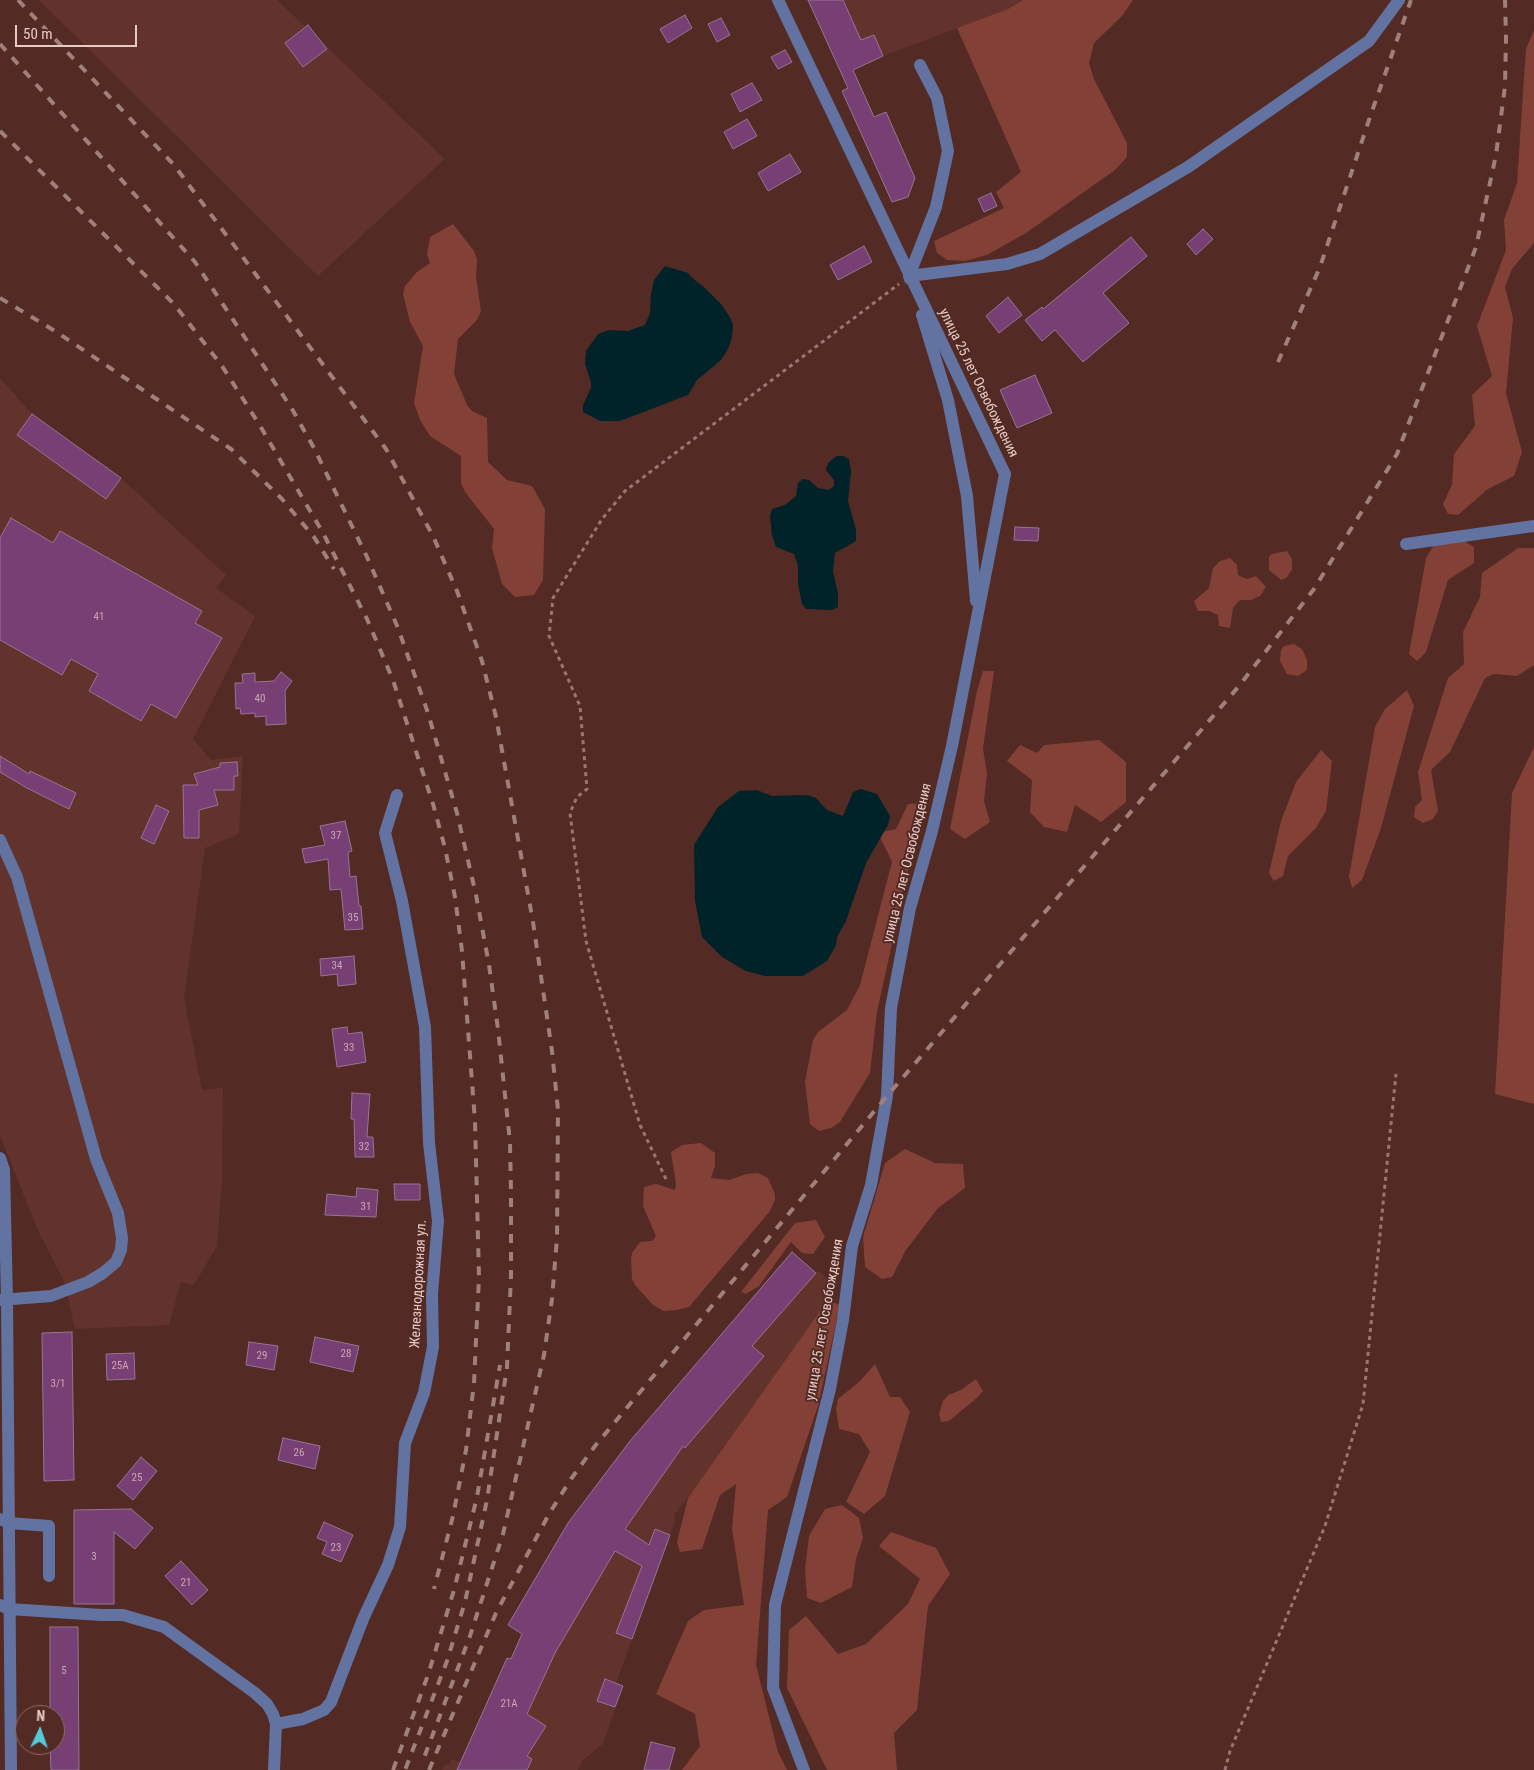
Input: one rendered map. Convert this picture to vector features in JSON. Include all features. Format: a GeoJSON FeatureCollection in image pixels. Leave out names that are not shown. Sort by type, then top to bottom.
{"type":"FeatureCollection","features":[{"type":"Feature","properties":{"kind":"street","name":"улица 25 лет Освобождения"},"geometry":{"type":"LineString","coordinates":[[778,0],[1005,474],[945,774],[932,831],[910,908],[891,1008],[887,1096],[870,1185],[852,1246],[843,1320],[830,1389],[775,1606],[773,1688],[804,1770]]}},
{"type":"Feature","properties":{"kind":"street"},"geometry":{"type":"LineString","coordinates":[[909,276],[1007,264],[1040,254],[1188,167],[1369,41],[1399,0]]}},
{"type":"Feature","properties":{"kind":"street"},"geometry":{"type":"LineString","coordinates":[[920,65],[937,98],[948,151],[936,207],[909,276],[948,400],[967,496],[978,616]]}},
{"type":"Feature","properties":{"kind":"street"},"geometry":{"type":"LineString","coordinates":[[1406,544],[1534,526]]}},
{"type":"Feature","properties":{"kind":"street","name":"Железнодорожная ул."},"geometry":{"type":"LineString","coordinates":[[276,1730],[324,1710],[331,1702],[363,1619],[388,1565],[400,1527],[405,1443],[424,1393],[433,1347],[432,1294],[438,1221],[429,1143],[425,1027],[402,900],[385,833],[397,796]]}},
{"type":"Feature","properties":{"kind":"street"},"geometry":{"type":"LineString","coordinates":[[0,840],[17,877],[96,1159],[118,1213],[122,1238],[122,1250],[116,1262],[104,1273],[88,1282],[51,1296],[3,1300]]}},
{"type":"Feature","properties":{"kind":"street"},"geometry":{"type":"LineString","coordinates":[[0,1158],[4,1170],[4,1607],[11,1770]]}},
{"type":"Feature","properties":{"kind":"street"},"geometry":{"type":"LineString","coordinates":[[4,1521],[49,1526],[49,1576]]}},
{"type":"Feature","properties":{"kind":"street"},"geometry":{"type":"LineString","coordinates":[[4,1607],[123,1616],[164,1628],[255,1693],[267,1704],[273,1714],[276,1730],[274,1770]]}},
{"type":"Feature","properties":{"kind":"path"},"geometry":{"type":"LineString","coordinates":[[666,1179],[640,1125],[586,941],[570,813],[577,797],[587,789],[580,706],[549,636],[553,598],[602,519],[625,490],[909,276]]}},
{"type":"Feature","properties":{"kind":"path"},"geometry":{"type":"LineString","coordinates":[[1225,1770],[1230,1751],[1325,1526],[1363,1404],[1396,1074]]}},
{"type":"Feature","properties":{"kind":"shaded area"},"geometry":{"type":"Polygon","coordinates":[[[39,0],[277,0],[445,159],[318,276],[39,0]]]}},
{"type":"Feature","properties":{"kind":"shaded area"},"geometry":{"type":"Polygon","coordinates":[[[808,0],[1023,0],[1008,9],[883,56],[842,75],[808,0]]]}},
{"type":"Feature","properties":{"kind":"shaded area"},"geometry":{"type":"Polygon","coordinates":[[[1023,0],[1133,0],[1122,16],[1094,43],[1089,63],[1094,79],[1127,143],[1127,157],[1115,170],[1026,233],[987,255],[965,261],[947,260],[937,253],[934,241],[1004,208],[996,192],[1021,172],[957,28],[1008,9],[1023,0]]]}},
{"type":"Feature","properties":{"kind":"shaded area"},"geometry":{"type":"Polygon","coordinates":[[[1534,30],[1534,243],[1512,269],[1505,287],[1513,318],[1506,393],[1522,452],[1514,476],[1488,489],[1458,515],[1448,514],[1443,504],[1452,485],[1454,454],[1475,426],[1472,395],[1492,376],[1477,326],[1506,250],[1504,220],[1517,183],[1526,49],[1534,30]]]}},
{"type":"Feature","properties":{"kind":"shaded area"},"geometry":{"type":"Polygon","coordinates":[[[453,224],[474,251],[477,259],[476,277],[481,311],[477,320],[458,339],[454,374],[467,405],[472,411],[487,418],[488,462],[507,480],[532,486],[545,509],[543,580],[534,595],[515,597],[502,584],[492,548],[494,529],[465,492],[461,483],[461,456],[430,436],[420,420],[414,403],[423,346],[410,322],[403,294],[405,286],[417,272],[430,263],[427,254],[430,237],[453,224]]]}},
{"type":"Feature","properties":{"kind":"shaded area"},"geometry":{"type":"Polygon","coordinates":[[[0,378],[32,414],[121,478],[226,575],[216,588],[255,616],[193,739],[211,760],[243,756],[239,834],[205,848],[184,998],[202,1090],[223,1088],[222,1179],[217,1246],[194,1285],[181,1282],[169,1325],[75,1329],[64,1281],[39,1233],[0,1136],[0,378]]]}},
{"type":"Feature","properties":{"kind":"shaded area"},"geometry":{"type":"Polygon","coordinates":[[[1439,536],[1461,539],[1474,547],[1474,563],[1448,580],[1426,652],[1417,661],[1409,654],[1426,558],[1439,536]]]}},
{"type":"Feature","properties":{"kind":"shaded area"},"geometry":{"type":"Polygon","coordinates":[[[1518,548],[1534,548],[1534,665],[1517,676],[1494,674],[1485,678],[1450,752],[1431,770],[1438,811],[1433,819],[1423,823],[1414,817],[1415,807],[1422,800],[1418,772],[1448,678],[1464,664],[1463,632],[1480,597],[1482,573],[1518,548]]]}},
{"type":"Feature","properties":{"kind":"shaded area"},"geometry":{"type":"Polygon","coordinates":[[[1287,551],[1292,559],[1292,570],[1286,578],[1281,580],[1269,570],[1269,557],[1272,554],[1287,551]]]}},
{"type":"Feature","properties":{"kind":"shaded area"},"geometry":{"type":"Polygon","coordinates":[[[1230,558],[1237,565],[1238,575],[1247,579],[1256,576],[1266,587],[1260,596],[1251,600],[1240,600],[1233,608],[1230,628],[1219,626],[1218,615],[1209,611],[1198,611],[1194,601],[1209,588],[1213,568],[1220,561],[1230,558]]]}},
{"type":"Feature","properties":{"kind":"shaded area"},"geometry":{"type":"Polygon","coordinates":[[[1294,644],[1302,649],[1307,660],[1307,670],[1298,676],[1287,674],[1280,661],[1281,650],[1284,646],[1294,644]]]}},
{"type":"Feature","properties":{"kind":"shaded area"},"geometry":{"type":"Polygon","coordinates":[[[983,671],[994,671],[983,749],[987,773],[984,801],[990,822],[965,839],[950,829],[977,691],[983,671]]]}},
{"type":"Feature","properties":{"kind":"shaded area"},"geometry":{"type":"Polygon","coordinates":[[[1407,690],[1414,706],[1381,828],[1362,880],[1352,888],[1349,877],[1375,727],[1385,709],[1407,690]]]}},
{"type":"Feature","properties":{"kind":"shaded area"},"geometry":{"type":"Polygon","coordinates":[[[1099,740],[1126,762],[1126,802],[1101,822],[1075,805],[1067,832],[1044,827],[1030,812],[1032,780],[1007,761],[1020,745],[1037,753],[1044,745],[1099,740]]]}},
{"type":"Feature","properties":{"kind":"shaded area"},"geometry":{"type":"Polygon","coordinates":[[[1534,747],[1534,1104],[1495,1094],[1512,793],[1534,747]]]}},
{"type":"Feature","properties":{"kind":"shaded area"},"geometry":{"type":"Polygon","coordinates":[[[1321,750],[1332,761],[1326,811],[1316,828],[1288,856],[1283,876],[1274,881],[1269,873],[1281,821],[1296,782],[1321,750]]]}},
{"type":"Feature","properties":{"kind":"shaded area"},"geometry":{"type":"Polygon","coordinates":[[[927,803],[912,853],[877,1012],[870,1073],[840,1122],[831,1128],[819,1131],[810,1124],[805,1082],[813,1040],[818,1032],[847,1010],[860,985],[892,862],[878,833],[896,829],[908,804],[927,803]]]}},
{"type":"Feature","properties":{"kind":"shaded area"},"geometry":{"type":"Polygon","coordinates":[[[701,1143],[715,1153],[715,1166],[711,1178],[729,1180],[746,1174],[758,1173],[768,1178],[775,1194],[775,1200],[770,1211],[689,1307],[664,1311],[653,1305],[632,1279],[632,1253],[640,1242],[652,1241],[656,1236],[643,1206],[644,1187],[656,1184],[675,1190],[676,1184],[671,1152],[682,1145],[701,1143]]]}},
{"type":"Feature","properties":{"kind":"shaded area"},"geometry":{"type":"Polygon","coordinates":[[[905,1149],[935,1163],[963,1164],[965,1188],[938,1208],[906,1250],[892,1277],[882,1279],[865,1267],[863,1237],[885,1163],[905,1149]]]}},
{"type":"Feature","properties":{"kind":"shaded area"},"geometry":{"type":"Polygon","coordinates":[[[816,1220],[825,1237],[813,1254],[802,1253],[791,1242],[759,1286],[746,1294],[741,1292],[795,1223],[816,1220]]]}},
{"type":"Feature","properties":{"kind":"shaded area"},"geometry":{"type":"Polygon","coordinates":[[[792,1252],[815,1273],[819,1271],[836,1288],[811,1342],[675,1514],[675,1522],[616,1683],[623,1686],[603,1744],[582,1761],[578,1770],[442,1770],[445,1764],[448,1765],[452,1759],[460,1762],[507,1658],[511,1659],[522,1634],[508,1625],[568,1523],[736,1317],[792,1252]]]}},
{"type":"Feature","properties":{"kind":"shaded area"},"geometry":{"type":"Polygon","coordinates":[[[828,1300],[840,1305],[818,1406],[787,1497],[768,1510],[756,1665],[778,1752],[787,1770],[682,1770],[700,1746],[695,1714],[656,1694],[688,1621],[704,1610],[744,1605],[732,1529],[736,1484],[720,1495],[702,1549],[680,1552],[677,1542],[688,1498],[828,1300]]]}},
{"type":"Feature","properties":{"kind":"shaded area"},"geometry":{"type":"Polygon","coordinates":[[[875,1364],[890,1397],[900,1397],[910,1412],[885,1496],[864,1514],[846,1502],[870,1452],[859,1434],[839,1429],[836,1409],[838,1399],[860,1381],[875,1364]]]}},
{"type":"Feature","properties":{"kind":"shaded area"},"geometry":{"type":"Polygon","coordinates":[[[976,1379],[983,1391],[949,1421],[941,1422],[939,1414],[943,1401],[948,1395],[961,1390],[976,1379]]]}},
{"type":"Feature","properties":{"kind":"shaded area"},"geometry":{"type":"Polygon","coordinates":[[[842,1505],[859,1518],[863,1538],[856,1559],[852,1587],[821,1603],[807,1598],[805,1569],[809,1536],[825,1509],[842,1505]]]}},
{"type":"Feature","properties":{"kind":"shaded area"},"geometry":{"type":"Polygon","coordinates":[[[891,1532],[936,1548],[950,1574],[928,1606],[917,1710],[894,1733],[897,1770],[827,1770],[787,1688],[789,1630],[806,1616],[838,1654],[866,1644],[908,1604],[920,1579],[879,1546],[891,1532]]]}},
{"type":"Feature","properties":{"kind":"water"},"geometry":{"type":"Polygon","coordinates":[[[665,266],[688,273],[721,304],[733,325],[728,349],[721,360],[697,380],[688,395],[620,421],[600,421],[583,412],[583,405],[591,388],[585,364],[586,351],[598,334],[609,330],[628,331],[645,325],[650,313],[654,280],[665,266]]]}},
{"type":"Feature","properties":{"kind":"water"},"geometry":{"type":"Polygon","coordinates":[[[837,456],[849,459],[851,471],[848,501],[856,530],[856,541],[835,553],[833,571],[838,594],[838,607],[832,610],[806,609],[802,604],[798,584],[798,565],[794,554],[776,547],[772,535],[770,516],[772,509],[785,505],[796,496],[798,483],[803,479],[809,480],[818,488],[829,490],[834,486],[834,480],[826,470],[828,463],[837,456]]]}},
{"type":"Feature","properties":{"kind":"water"},"geometry":{"type":"Polygon","coordinates":[[[861,789],[877,794],[890,816],[888,825],[866,863],[846,921],[827,961],[803,976],[765,976],[746,971],[722,957],[702,937],[695,901],[694,845],[718,807],[739,791],[757,790],[772,796],[807,795],[816,798],[827,810],[843,816],[853,792],[861,789]]]}},
{"type":"Feature","properties":{"kind":"building"},"geometry":{"type":"Polygon","coordinates":[[[808,0],[843,0],[861,40],[874,35],[883,56],[853,70],[874,117],[886,112],[915,178],[908,197],[892,202],[842,91],[848,88],[808,0]]]}},
{"type":"Feature","properties":{"kind":"building"},"geometry":{"type":"Polygon","coordinates":[[[685,15],[692,28],[668,43],[660,29],[685,15]]]}},
{"type":"Feature","properties":{"kind":"building"},"geometry":{"type":"Polygon","coordinates":[[[721,18],[730,35],[717,42],[708,24],[721,18]]]}},
{"type":"Feature","properties":{"kind":"building"},"geometry":{"type":"Polygon","coordinates":[[[308,25],[327,49],[303,67],[285,43],[308,25]]]}},
{"type":"Feature","properties":{"kind":"building"},"geometry":{"type":"Polygon","coordinates":[[[785,50],[792,62],[778,69],[771,57],[785,50]]]}},
{"type":"Feature","properties":{"kind":"building"},"geometry":{"type":"Polygon","coordinates":[[[752,83],[762,100],[740,112],[731,94],[752,83]]]}},
{"type":"Feature","properties":{"kind":"building"},"geometry":{"type":"Polygon","coordinates":[[[747,119],[757,136],[733,149],[724,132],[747,119]]]}},
{"type":"Feature","properties":{"kind":"building"},"geometry":{"type":"Polygon","coordinates":[[[790,154],[801,172],[768,191],[758,173],[790,154]]]}},
{"type":"Feature","properties":{"kind":"building"},"geometry":{"type":"Polygon","coordinates":[[[991,193],[997,206],[984,212],[978,199],[991,193]]]}},
{"type":"Feature","properties":{"kind":"building"},"geometry":{"type":"Polygon","coordinates":[[[1203,229],[1213,239],[1196,255],[1187,244],[1203,229]]]}},
{"type":"Feature","properties":{"kind":"building"},"geometry":{"type":"Polygon","coordinates":[[[1131,237],[1147,256],[1103,293],[1129,323],[1083,362],[1055,330],[1042,341],[1025,320],[1042,307],[1043,309],[1131,237]]]}},
{"type":"Feature","properties":{"kind":"building"},"geometry":{"type":"Polygon","coordinates":[[[864,246],[872,262],[838,280],[830,265],[864,246]]]}},
{"type":"Feature","properties":{"kind":"building"},"geometry":{"type":"Polygon","coordinates":[[[1008,297],[1022,315],[999,333],[986,316],[1008,297]]]}},
{"type":"Feature","properties":{"kind":"building"},"geometry":{"type":"Polygon","coordinates":[[[1035,375],[1052,413],[1017,428],[1000,390],[1035,375]]]}},
{"type":"Feature","properties":{"kind":"building"},"geometry":{"type":"Polygon","coordinates":[[[32,414],[121,478],[106,499],[17,435],[32,414]]]}},
{"type":"Feature","properties":{"kind":"building"},"geometry":{"type":"Polygon","coordinates":[[[11,518],[53,543],[60,531],[202,611],[195,623],[222,638],[176,718],[151,704],[141,721],[89,691],[98,674],[71,659],[62,675],[0,640],[0,538],[11,518]]]}},
{"type":"Feature","properties":{"kind":"building"},"geometry":{"type":"Polygon","coordinates":[[[1015,527],[1039,528],[1038,541],[1014,540],[1015,527]]]}},
{"type":"Feature","properties":{"kind":"building"},"geometry":{"type":"Polygon","coordinates":[[[281,672],[292,681],[285,691],[286,724],[266,725],[266,716],[255,717],[255,713],[241,714],[240,708],[236,709],[235,683],[243,683],[242,674],[255,673],[255,682],[274,681],[281,672]]]}},
{"type":"Feature","properties":{"kind":"building"},"geometry":{"type":"Polygon","coordinates":[[[0,756],[29,774],[30,771],[76,793],[69,809],[0,772],[0,756]]]}},
{"type":"Feature","properties":{"kind":"building"},"geometry":{"type":"Polygon","coordinates":[[[237,762],[238,776],[234,776],[234,790],[214,790],[218,805],[199,810],[199,838],[184,838],[183,785],[198,785],[194,774],[220,767],[220,763],[237,762]]]}},
{"type":"Feature","properties":{"kind":"building"},"geometry":{"type":"Polygon","coordinates":[[[156,805],[169,811],[154,844],[141,838],[156,805]]]}},
{"type":"Feature","properties":{"kind":"building"},"geometry":{"type":"Polygon","coordinates":[[[345,821],[352,851],[348,852],[350,877],[356,876],[363,929],[345,930],[341,889],[330,890],[328,859],[305,863],[302,849],[325,845],[320,826],[345,821]]]}},
{"type":"Feature","properties":{"kind":"building"},"geometry":{"type":"Polygon","coordinates":[[[354,956],[356,984],[338,986],[337,974],[321,976],[320,959],[354,956]]]}},
{"type":"Feature","properties":{"kind":"building"},"geometry":{"type":"Polygon","coordinates":[[[347,1027],[348,1034],[362,1032],[366,1062],[337,1067],[332,1029],[347,1027]]]}},
{"type":"Feature","properties":{"kind":"building"},"geometry":{"type":"Polygon","coordinates":[[[352,1093],[370,1094],[367,1137],[373,1137],[374,1157],[355,1157],[354,1119],[351,1119],[352,1093]]]}},
{"type":"Feature","properties":{"kind":"building"},"geometry":{"type":"Polygon","coordinates":[[[394,1184],[420,1184],[420,1200],[395,1200],[394,1184]]]}},
{"type":"Feature","properties":{"kind":"building"},"geometry":{"type":"Polygon","coordinates":[[[357,1188],[378,1190],[376,1217],[325,1215],[327,1194],[356,1197],[357,1188]]]}},
{"type":"Feature","properties":{"kind":"building"},"geometry":{"type":"Polygon","coordinates":[[[792,1252],[816,1273],[752,1346],[764,1356],[685,1448],[683,1446],[625,1529],[649,1545],[655,1529],[670,1535],[632,1639],[616,1633],[642,1566],[615,1551],[555,1653],[527,1714],[546,1726],[527,1756],[532,1759],[527,1770],[457,1770],[507,1658],[511,1659],[522,1634],[508,1625],[568,1523],[630,1441],[792,1252]]]}},
{"type":"Feature","properties":{"kind":"building"},"geometry":{"type":"Polygon","coordinates":[[[72,1332],[74,1480],[44,1481],[42,1333],[72,1332]]]}},
{"type":"Feature","properties":{"kind":"building"},"geometry":{"type":"Polygon","coordinates":[[[315,1337],[359,1346],[353,1372],[310,1362],[315,1337]]]}},
{"type":"Feature","properties":{"kind":"building"},"geometry":{"type":"Polygon","coordinates":[[[249,1342],[278,1346],[274,1370],[246,1365],[249,1342]]]}},
{"type":"Feature","properties":{"kind":"building"},"geometry":{"type":"Polygon","coordinates":[[[134,1353],[135,1379],[107,1380],[106,1354],[134,1353]]]}},
{"type":"Feature","properties":{"kind":"building"},"geometry":{"type":"Polygon","coordinates":[[[283,1438],[320,1446],[315,1469],[278,1460],[283,1438]]]}},
{"type":"Feature","properties":{"kind":"building"},"geometry":{"type":"Polygon","coordinates":[[[141,1457],[157,1471],[133,1500],[117,1486],[141,1457]]]}},
{"type":"Feature","properties":{"kind":"building"},"geometry":{"type":"Polygon","coordinates":[[[131,1509],[153,1528],[135,1549],[114,1532],[114,1604],[74,1604],[74,1510],[131,1509]]]}},
{"type":"Feature","properties":{"kind":"building"},"geometry":{"type":"Polygon","coordinates":[[[324,1522],[353,1535],[341,1562],[322,1554],[327,1542],[317,1538],[324,1522]]]}},
{"type":"Feature","properties":{"kind":"building"},"geometry":{"type":"Polygon","coordinates":[[[181,1561],[208,1590],[192,1605],[165,1576],[181,1561]]]}},
{"type":"Feature","properties":{"kind":"building"},"geometry":{"type":"Polygon","coordinates":[[[50,1627],[78,1627],[79,1770],[51,1770],[50,1755],[65,1755],[65,1705],[50,1705],[50,1627]]]}},
{"type":"Feature","properties":{"kind":"building"},"geometry":{"type":"Polygon","coordinates":[[[605,1679],[623,1686],[615,1707],[597,1701],[605,1679]]]}},
{"type":"Feature","properties":{"kind":"building"},"geometry":{"type":"Polygon","coordinates":[[[651,1742],[675,1748],[669,1770],[644,1770],[651,1742]]]}},
{"type":"Feature","properties":{"kind":"railway"},"geometry":{"type":"LineString","coordinates":[[18,0],[174,165],[386,449],[433,536],[457,591],[482,661],[496,717],[533,922],[552,1051],[558,1110],[557,1238],[552,1299],[544,1355],[503,1534],[470,1636],[422,1763]]}},
{"type":"Feature","properties":{"kind":"railway"},"geometry":{"type":"LineString","coordinates":[[1278,362],[1320,267],[1411,0]]}},
{"type":"Feature","properties":{"kind":"railway"},"geometry":{"type":"LineString","coordinates":[[429,1770],[496,1613],[549,1514],[595,1446],[887,1096],[1239,686],[1314,589],[1397,454],[1476,247],[1496,155],[1505,86],[1505,0]]}},
{"type":"Feature","properties":{"kind":"railway"},"geometry":{"type":"LineString","coordinates":[[0,44],[195,262],[292,409],[314,448],[367,557],[398,628],[428,713],[457,813],[476,895],[489,965],[510,1142],[511,1276],[507,1367],[487,1500],[465,1602],[447,1661],[405,1770]]}},
{"type":"Feature","properties":{"kind":"railway"},"geometry":{"type":"LineString","coordinates":[[0,131],[174,304],[222,366],[259,424],[323,533],[367,619],[393,680],[433,804],[445,848],[455,897],[462,951],[475,1121],[479,1277],[474,1383],[466,1450],[453,1516],[434,1589]]}},
{"type":"Feature","properties":{"kind":"railway"},"geometry":{"type":"LineString","coordinates":[[0,298],[55,331],[231,449],[282,499],[314,537],[334,569]]}},
{"type":"Feature","properties":{"kind":"railway"},"geometry":{"type":"LineString","coordinates":[[393,1770],[428,1675],[454,1590],[477,1497],[500,1365]]}}]}
